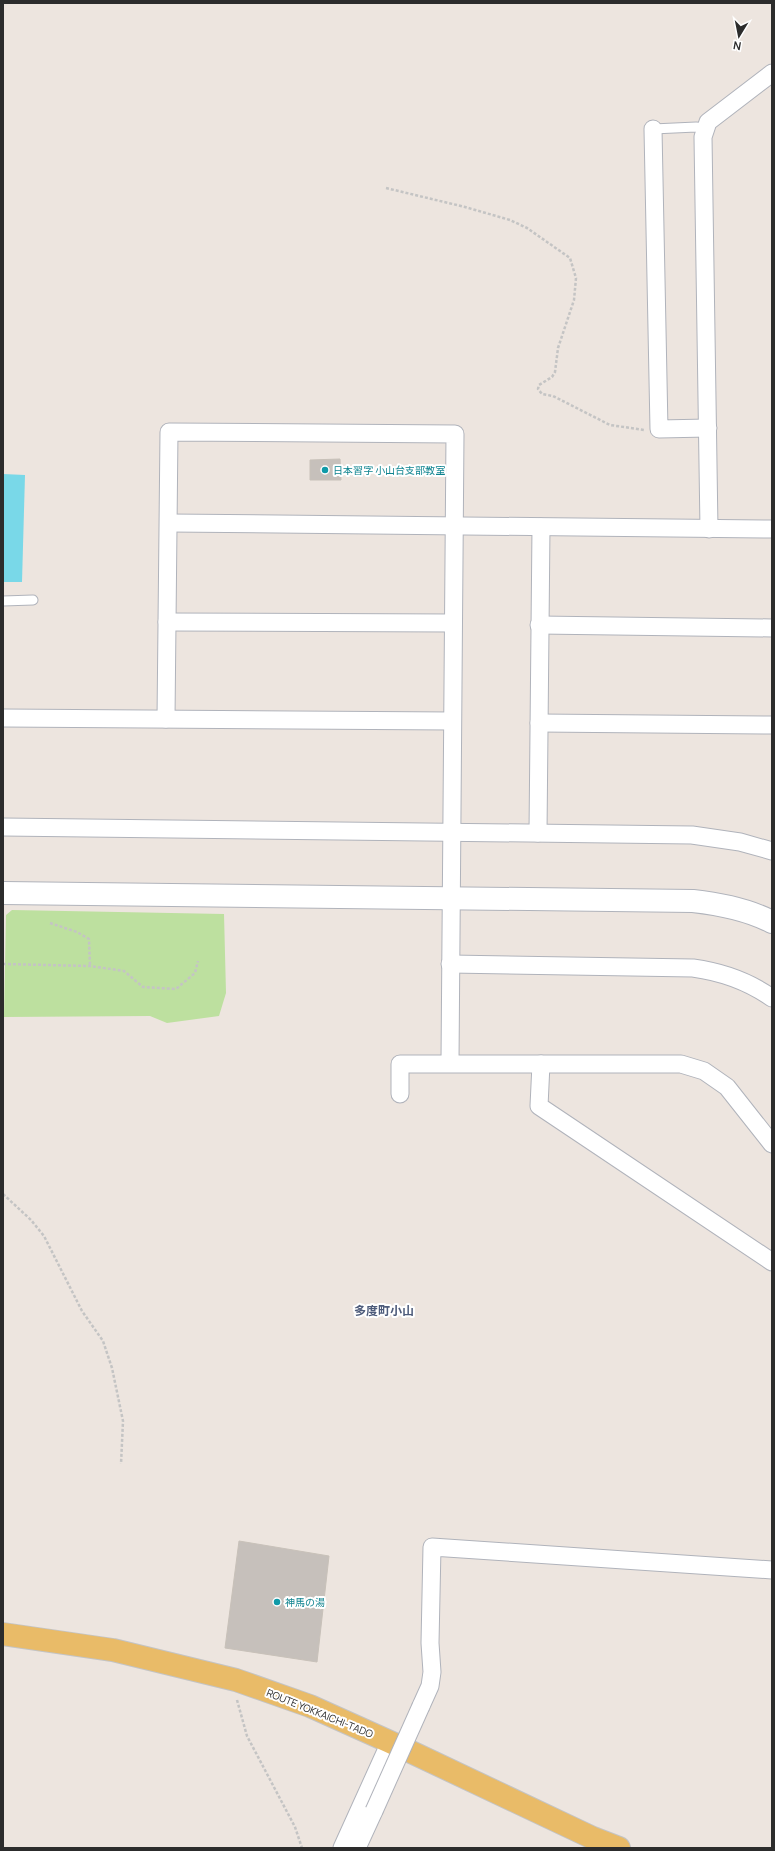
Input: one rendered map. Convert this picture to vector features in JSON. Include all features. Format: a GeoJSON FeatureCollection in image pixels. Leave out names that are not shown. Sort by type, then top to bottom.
{"type":"FeatureCollection","features":[{"type":"Feature","properties":{"kind":"main road","name":"ROUTE YOKKAICHI-TADO"},"geometry":{"type":"LineString","coordinates":[[3,1634],[113,1650],[236,1680],[310,1706],[593,1838],[619,1848]]}},
{"type":"Feature","properties":{"kind":"street"},"geometry":{"type":"LineString","coordinates":[[709,529],[703,137],[708,122],[772,74]]}},
{"type":"Feature","properties":{"kind":"street"},"geometry":{"type":"LineString","coordinates":[[654,129],[659,429],[708,428]]}},
{"type":"Feature","properties":{"kind":"street"},"geometry":{"type":"LineString","coordinates":[[166,719],[169,432],[455,434],[450,1062]]}},
{"type":"Feature","properties":{"kind":"street"},"geometry":{"type":"LineString","coordinates":[[169,523],[772,529]]}},
{"type":"Feature","properties":{"kind":"street"},"geometry":{"type":"LineString","coordinates":[[538,833],[540,527]]}},
{"type":"Feature","properties":{"kind":"street"},"geometry":{"type":"LineString","coordinates":[[167,622],[453,623]]}},
{"type":"Feature","properties":{"kind":"street"},"geometry":{"type":"LineString","coordinates":[[539,625],[772,628]]}},
{"type":"Feature","properties":{"kind":"street"},"geometry":{"type":"LineString","coordinates":[[3,718],[452,722]]}},
{"type":"Feature","properties":{"kind":"street"},"geometry":{"type":"LineString","coordinates":[[539,723],[772,725]]}},
{"type":"Feature","properties":{"kind":"street"},"geometry":{"type":"LineString","coordinates":[[3,827],[709,836],[740,842],[772,851]]}},
{"type":"Feature","properties":{"kind":"street"},"geometry":{"type":"LineString","coordinates":[[3,894],[693,901],[718,904],[743,910],[772,922]]}},
{"type":"Feature","properties":{"kind":"street"},"geometry":{"type":"LineString","coordinates":[[450,964],[693,968],[728,975],[746,982],[772,998]]}},
{"type":"Feature","properties":{"kind":"street"},"geometry":{"type":"LineString","coordinates":[[400,1094],[400,1064],[450,1062],[540,1064],[681,1064],[704,1071],[727,1087],[772,1144]]}},
{"type":"Feature","properties":{"kind":"street"},"geometry":{"type":"LineString","coordinates":[[540,1064],[539,1106],[772,1262]]}},
{"type":"Feature","properties":{"kind":"street"},"geometry":{"type":"LineString","coordinates":[[357,1848],[430,1686],[432,1672],[430,1644],[432,1547],[772,1570]]}},
{"type":"Feature","properties":{"kind":"street"},"geometry":{"type":"LineString","coordinates":[[342,1848],[390,1742]]}},
{"type":"Feature","properties":{"kind":"lane"},"geometry":{"type":"LineString","coordinates":[[654,129],[706,128]]}},
{"type":"Feature","properties":{"kind":"lane"},"geometry":{"type":"LineString","coordinates":[[3,601],[33,600]]}},
{"type":"Feature","properties":{"kind":"path"},"geometry":{"type":"LineString","coordinates":[[386,188],[465,207],[510,220],[527,228],[570,258],[576,278],[574,300],[558,348],[555,372],[552,377],[539,385],[538,389],[542,394],[553,396],[610,425],[634,429],[659,429]]}},
{"type":"Feature","properties":{"kind":"path"},"geometry":{"type":"LineString","coordinates":[[50,923],[77,932],[89,939],[90,966]]}},
{"type":"Feature","properties":{"kind":"path"},"geometry":{"type":"LineString","coordinates":[[3,964],[90,966],[124,971],[143,987],[176,989],[195,973],[198,961]]}},
{"type":"Feature","properties":{"kind":"path"},"geometry":{"type":"LineString","coordinates":[[3,1194],[31,1220],[44,1236],[82,1311],[103,1341],[112,1368],[123,1421],[121,1464]]}},
{"type":"Feature","properties":{"kind":"path"},"geometry":{"type":"LineString","coordinates":[[237,1695],[247,1736],[296,1827],[302,1848]]}},
{"type":"Feature","properties":{"kind":"green space"},"geometry":{"type":"Polygon","coordinates":[[[12,910],[224,914],[226,993],[219,1016],[167,1023],[150,1016],[4,1017],[6,915],[12,910]]]}},
{"type":"Feature","properties":{"kind":"water"},"geometry":{"type":"Polygon","coordinates":[[[3,474],[25,475],[22,582],[3,582],[3,474]]]}},
{"type":"Feature","properties":{"kind":"building","name":"日本習字 小山台支部教室"},"geometry":{"type":"Polygon","coordinates":[[[340,459],[341,480],[310,480],[310,460],[340,459]]]}},
{"type":"Feature","properties":{"kind":"building","name":"神馬の湯"},"geometry":{"type":"Polygon","coordinates":[[[239,1541],[329,1556],[317,1662],[225,1648],[239,1541]]]}},
{"type":"Feature","properties":{"kind":"place","name":"日本習字 小山台支部教室"},"geometry":{"type":"Point","coordinates":[325,470]}},
{"type":"Feature","properties":{"kind":"place","name":"神馬の湯"},"geometry":{"type":"Point","coordinates":[277,1602]}},
{"type":"Feature","properties":{"kind":"district","name":"多度町小山"},"geometry":{"type":"Point","coordinates":[384,1311]}}]}
